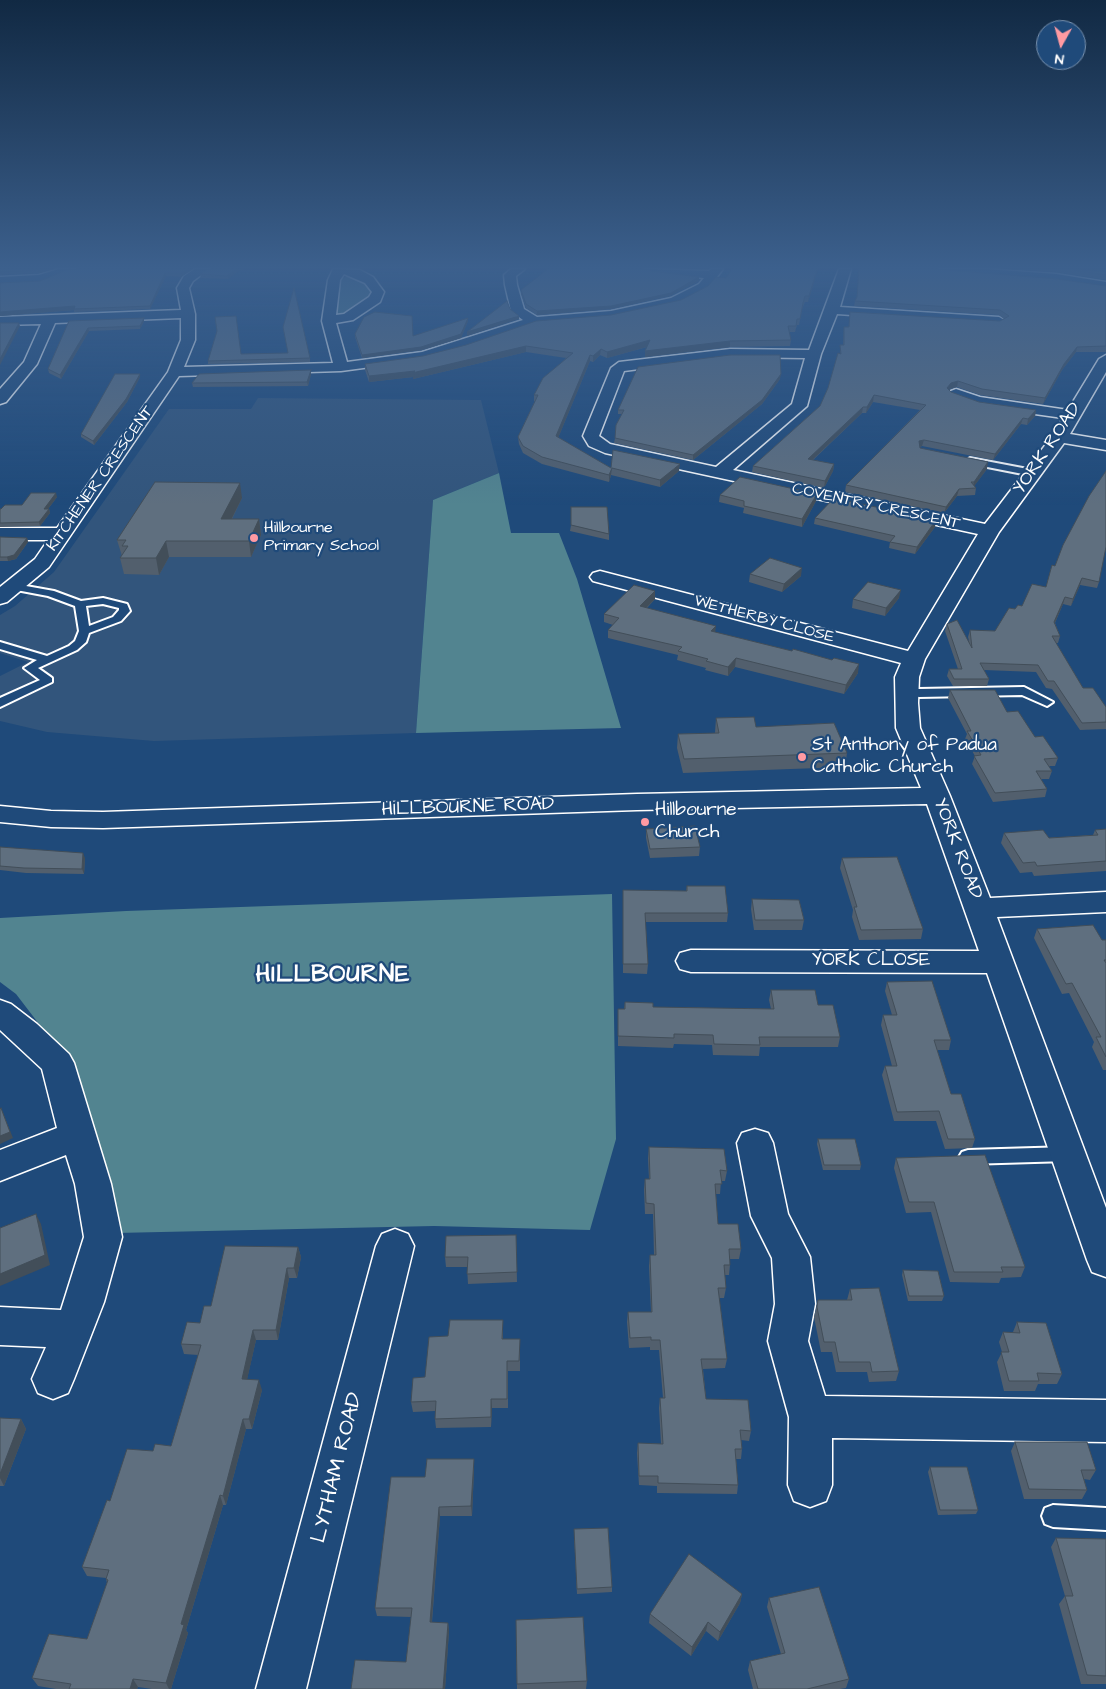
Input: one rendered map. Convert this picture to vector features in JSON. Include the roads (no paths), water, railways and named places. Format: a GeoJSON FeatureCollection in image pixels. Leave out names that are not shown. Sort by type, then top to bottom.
{"type":"FeatureCollection","features":[{"type":"Feature","properties":{"kind":"street"},"geometry":{"type":"LineString","coordinates":[[0,399],[6,387],[39,348]]}},
{"type":"Feature","properties":{"kind":"street","name":"KITCHENER CRESCENT"},"geometry":{"type":"LineString","coordinates":[[0,598],[16,587],[42,563],[175,372],[185,348]]}},
{"type":"Feature","properties":{"kind":"street"},"geometry":{"type":"LineString","coordinates":[[336,348],[341,367]]}},
{"type":"Feature","properties":{"kind":"street"},"geometry":{"type":"LineString","coordinates":[[175,372],[341,367],[423,356],[454,348]]}},
{"type":"Feature","properties":{"kind":"street"},"geometry":{"type":"LineString","coordinates":[[719,473],[799,406],[817,348]]}},
{"type":"Feature","properties":{"kind":"street","name":"COVENTRY CRESCENT"},"geometry":{"type":"LineString","coordinates":[[814,354],[730,353],[633,363],[618,368],[591,436],[595,442],[605,448],[990,531]]}},
{"type":"Feature","properties":{"kind":"street","name":"YORK ROAD"},"geometry":{"type":"LineString","coordinates":[[1103,1243],[1068,1154],[937,796],[908,728],[906,691],[907,677],[914,659],[990,531],[1060,437],[1106,359]]}},
{"type":"Feature","properties":{"kind":"street"},"geometry":{"type":"LineString","coordinates":[[956,394],[978,401],[1072,415]]}},
{"type":"Feature","properties":{"kind":"street"},"geometry":{"type":"LineString","coordinates":[[1060,437],[1106,445]]}},
{"type":"Feature","properties":{"kind":"street"},"geometry":{"type":"LineString","coordinates":[[0,534],[62,534]]}},
{"type":"Feature","properties":{"kind":"street","name":"WETHERBY CLOSE"},"geometry":{"type":"LineString","coordinates":[[611,578],[914,659]]}},
{"type":"Feature","properties":{"kind":"street","name":"HILLBOURNE ROAD"},"geometry":{"type":"LineString","coordinates":[[0,814],[51,819],[103,820],[627,803],[937,796]]}},
{"type":"Feature","properties":{"kind":"street"},"geometry":{"type":"LineString","coordinates":[[979,908],[1106,902]]}},
{"type":"Feature","properties":{"kind":"street","name":"YORK CLOSE"},"geometry":{"type":"LineString","coordinates":[[691,961],[745,970],[998,962]]}},
{"type":"Feature","properties":{"kind":"street"},"geometry":{"type":"LineString","coordinates":[[0,1012],[26,1033],[57,1063],[92,1184],[103,1237],[96,1264],[54,1378]]}},
{"type":"Feature","properties":{"kind":"street"},"geometry":{"type":"LineString","coordinates":[[0,1166],[76,1134]]}},
{"type":"Feature","properties":{"kind":"street"},"geometry":{"type":"LineString","coordinates":[[755,1143],[770,1216],[791,1257],[794,1304],[788,1341],[810,1418],[810,1484]]}},
{"type":"Feature","properties":{"kind":"street","name":"LYTHAM ROAD"},"geometry":{"type":"LineString","coordinates":[[281,1689],[395,1246]]}},
{"type":"Feature","properties":{"kind":"street"},"geometry":{"type":"LineString","coordinates":[[0,1326],[73,1330]]}},
{"type":"Feature","properties":{"kind":"street"},"geometry":{"type":"LineString","coordinates":[[810,1418],[1106,1421]]}},
{"type":"Feature","properties":{"kind":"lane"},"geometry":{"type":"LineString","coordinates":[[963,459],[1032,473]]}},
{"type":"Feature","properties":{"kind":"lane"},"geometry":{"type":"LineString","coordinates":[[16,587],[50,593],[80,604],[103,601],[123,606],[125,611],[117,619],[84,631]]}},
{"type":"Feature","properties":{"kind":"lane"},"geometry":{"type":"LineString","coordinates":[[0,703],[48,680],[30,668],[73,648],[80,642],[84,631],[80,604]]}},
{"type":"Feature","properties":{"kind":"lane"},"geometry":{"type":"LineString","coordinates":[[0,645],[48,660]]}},
{"type":"Feature","properties":{"kind":"lane"},"geometry":{"type":"LineString","coordinates":[[906,691],[919,693],[1024,691],[1047,702]]}},
{"type":"Feature","properties":{"kind":"lane"},"geometry":{"type":"LineString","coordinates":[[950,1157],[1068,1154]]}},
{"type":"Feature","properties":{"kind":"lane"},"geometry":{"type":"LineString","coordinates":[[1053,1516],[1106,1519]]}},
{"type":"Feature","properties":{"kind":"place","name":"Hillbourne Primary School"},"geometry":{"type":"Point","coordinates":[254,538]}},
{"type":"Feature","properties":{"kind":"place","name":"St Anthony of Padua Catholic Church"},"geometry":{"type":"Point","coordinates":[802,757]}},
{"type":"Feature","properties":{"kind":"place","name":"Hillbourne Church"},"geometry":{"type":"Point","coordinates":[645,822]}},
{"type":"Feature","properties":{"kind":"district","name":"HILLBOURNE"},"geometry":{"type":"Point","coordinates":[333,976]}}]}
